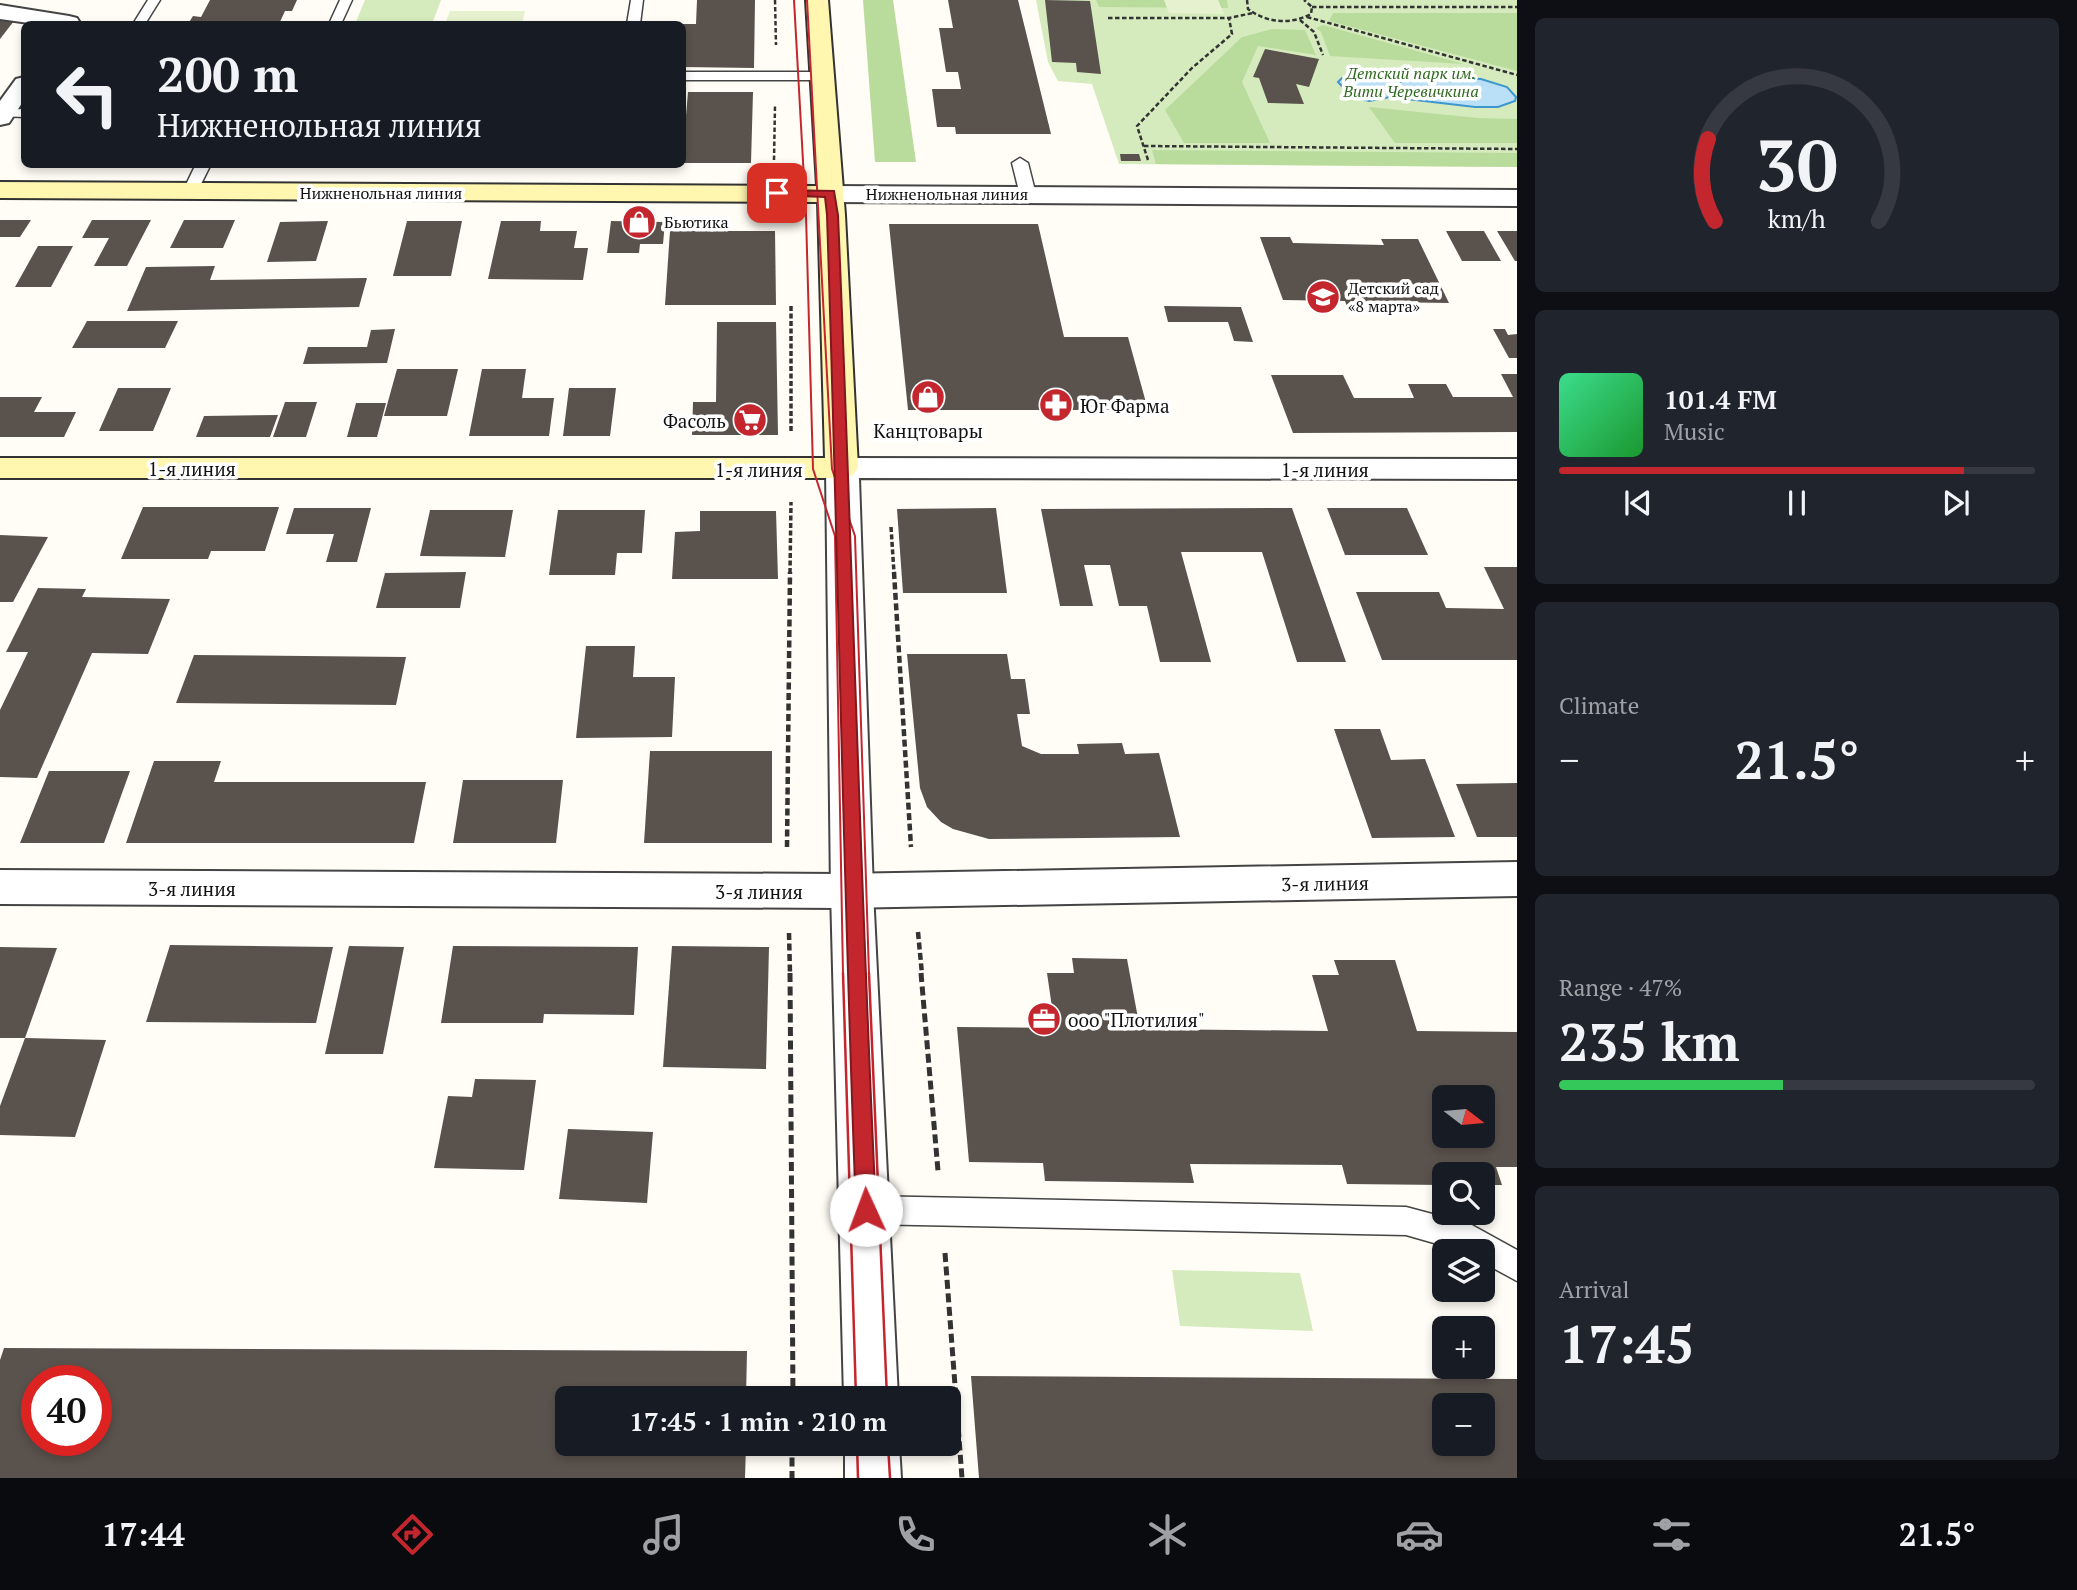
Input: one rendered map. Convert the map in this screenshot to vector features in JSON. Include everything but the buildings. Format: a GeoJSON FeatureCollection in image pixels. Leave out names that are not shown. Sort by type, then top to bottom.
{"type":"FeatureCollection","features":[{"type":"Feature","properties":{"kind":"main road"},"geometry":{"type":"LineString","coordinates":[[817,0],[830,194],[842,468]]}},
{"type":"Feature","properties":{"kind":"main road","name":"Нижненольная линия"},"geometry":{"type":"LineString","coordinates":[[0,190],[830,194]]}},
{"type":"Feature","properties":{"kind":"main road","name":"1-я линия"},"geometry":{"type":"LineString","coordinates":[[0,468],[842,468]]}},
{"type":"Feature","properties":{"kind":"street"},"geometry":{"type":"LineString","coordinates":[[0,12],[73,18]]}},
{"type":"Feature","properties":{"kind":"street"},"geometry":{"type":"LineString","coordinates":[[9,114],[21,90]]}},
{"type":"Feature","properties":{"kind":"street","name":"Нижненольная линия"},"geometry":{"type":"LineString","coordinates":[[830,194],[1517,198]]}},
{"type":"Feature","properties":{"kind":"street"},"geometry":{"type":"LineString","coordinates":[[842,468],[852,891],[871,1386]]}},
{"type":"Feature","properties":{"kind":"street","name":"1-я линия"},"geometry":{"type":"LineString","coordinates":[[842,468],[1517,469]]}},
{"type":"Feature","properties":{"kind":"street","name":"3-я линия"},"geometry":{"type":"LineString","coordinates":[[0,887],[852,891],[1517,879]]}},
{"type":"Feature","properties":{"kind":"street"},"geometry":{"type":"LineString","coordinates":[[872,1456],[873,1478]]}},
{"type":"Feature","properties":{"kind":"lane"},"geometry":{"type":"LineString","coordinates":[[141,21],[154,0]]}},
{"type":"Feature","properties":{"kind":"lane"},"geometry":{"type":"LineString","coordinates":[[336,21],[346,0]]}},
{"type":"Feature","properties":{"kind":"lane"},"geometry":{"type":"LineString","coordinates":[[634,21],[637,0]]}},
{"type":"Feature","properties":{"kind":"lane"},"geometry":{"type":"LineString","coordinates":[[686,76],[822,76]]}},
{"type":"Feature","properties":{"kind":"lane"},"geometry":{"type":"LineString","coordinates":[[1020,163],[1028,195]]}},
{"type":"Feature","properties":{"kind":"lane"},"geometry":{"type":"LineString","coordinates":[[190,193],[202,168]]}},
{"type":"Feature","properties":{"kind":"lane"},"geometry":{"type":"LineString","coordinates":[[866,1210],[1406,1221],[1470,1239],[1517,1266]]}},
{"type":"Feature","properties":{"kind":"path"},"geometry":{"type":"LineString","coordinates":[[1247,0],[1246,4],[1253,13]]}},
{"type":"Feature","properties":{"kind":"path"},"geometry":{"type":"LineString","coordinates":[[1304,0],[1312,7],[1517,7]]}},
{"type":"Feature","properties":{"kind":"path"},"geometry":{"type":"LineString","coordinates":[[1108,18],[1229,18],[1253,13],[1281,21],[1300,20],[1311,14],[1312,7]]}},
{"type":"Feature","properties":{"kind":"path"},"geometry":{"type":"LineString","coordinates":[[1307,17],[1517,75]]}},
{"type":"Feature","properties":{"kind":"path"},"geometry":{"type":"LineString","coordinates":[[1229,18],[1232,34],[1192,68],[1137,126],[1144,146],[1517,149]]}},
{"type":"Feature","properties":{"kind":"path"},"geometry":{"type":"LineString","coordinates":[[1300,20],[1314,32],[1323,55]]}},
{"type":"Feature","properties":{"kind":"path"},"geometry":{"type":"LineString","coordinates":[[791,295],[787,891],[793,1386]]}},
{"type":"Feature","properties":{"kind":"path"},"geometry":{"type":"LineString","coordinates":[[887,467],[914,890],[962,1478]]}},
{"type":"Feature","properties":{"kind":"path"},"geometry":{"type":"LineString","coordinates":[[792,1456],[792,1478]]}},
{"type":"Feature","properties":{"kind":"green space"},"geometry":{"type":"Polygon","coordinates":[[[365,0],[441,0],[433,21],[356,21],[365,0]]]}},
{"type":"Feature","properties":{"kind":"green space"},"geometry":{"type":"Polygon","coordinates":[[[863,0],[893,0],[916,162],[875,162],[863,0]]]}},
{"type":"Feature","properties":{"kind":"green space","name":"Детский парк им. Вити Черевичкина"},"geometry":{"type":"Polygon","coordinates":[[[1036,0],[1517,0],[1517,167],[1119,164],[1092,84],[1058,81],[1048,62],[1036,0]]]}},
{"type":"Feature","properties":{"kind":"green space"},"geometry":{"type":"Polygon","coordinates":[[[1096,0],[1227,0],[1228,8],[1099,7],[1096,0]]]}},
{"type":"Feature","properties":{"kind":"green space"},"geometry":{"type":"Polygon","coordinates":[[[1164,0],[1218,0],[1224,14],[1169,13],[1164,0]]]}},
{"type":"Feature","properties":{"kind":"green space"},"geometry":{"type":"Polygon","coordinates":[[[450,11],[525,11],[523,21],[446,21],[450,11]]]}},
{"type":"Feature","properties":{"kind":"green space"},"geometry":{"type":"Polygon","coordinates":[[[1333,13],[1517,13],[1517,71],[1329,21],[1333,13]]]}},
{"type":"Feature","properties":{"kind":"green space"},"geometry":{"type":"Polygon","coordinates":[[[1323,25],[1464,64],[1330,56],[1321,32],[1316,28],[1323,25]]]}},
{"type":"Feature","properties":{"kind":"green space"},"geometry":{"type":"Polygon","coordinates":[[[1272,29],[1305,30],[1316,55],[1258,46],[1242,82],[1270,143],[1184,143],[1165,110],[1242,37],[1272,29]]]}},
{"type":"Feature","properties":{"kind":"green space"},"geometry":{"type":"Polygon","coordinates":[[[1369,107],[1478,118],[1517,119],[1517,143],[1395,143],[1369,107]]]}},
{"type":"Feature","properties":{"kind":"green space"},"geometry":{"type":"Polygon","coordinates":[[[1152,150],[1517,153],[1517,167],[1156,164],[1152,150]]]}},
{"type":"Feature","properties":{"kind":"green space"},"geometry":{"type":"Polygon","coordinates":[[[1172,1270],[1300,1273],[1313,1331],[1180,1326],[1172,1270]]]}},
{"type":"Feature","properties":{"kind":"water"},"geometry":{"type":"Polygon","coordinates":[[[1363,74],[1401,82],[1414,76],[1481,79],[1507,87],[1516,97],[1515,101],[1498,107],[1475,107],[1390,97],[1369,101],[1351,96],[1338,82],[1342,78],[1363,74]]]}},
{"type":"Feature","properties":{"kind":"tram line"},"geometry":{"type":"LineString","coordinates":[[794,0],[806,215],[813,469],[835,536],[843,974]]}},
{"type":"Feature","properties":{"kind":"tram line"},"geometry":{"type":"LineString","coordinates":[[807,0],[832,469],[855,536],[869,974]]}},
{"type":"Feature","properties":{"kind":"tram line"},"geometry":{"type":"LineString","coordinates":[[843,973],[856,1386]]}},
{"type":"Feature","properties":{"kind":"tram line"},"geometry":{"type":"LineString","coordinates":[[869,973],[886,1386]]}},
{"type":"Feature","properties":{"kind":"tram line"},"geometry":{"type":"LineString","coordinates":[[857,1456],[858,1478]]}},
{"type":"Feature","properties":{"kind":"tram line"},"geometry":{"type":"LineString","coordinates":[[889,1456],[890,1478]]}},
{"type":"Feature","properties":{"kind":"place","name":"Бьютика"},"geometry":{"type":"Point","coordinates":[639,222]}},
{"type":"Feature","properties":{"kind":"place","name":"Детский сад «8 марта»"},"geometry":{"type":"Point","coordinates":[1323,297]}},
{"type":"Feature","properties":{"kind":"place","name":"Канцтовары"},"geometry":{"type":"Point","coordinates":[928,397]}},
{"type":"Feature","properties":{"kind":"place","name":"Юг Фарма"},"geometry":{"type":"Point","coordinates":[1056,405]}},
{"type":"Feature","properties":{"kind":"place","name":"Фасоль"},"geometry":{"type":"Point","coordinates":[750,420]}},
{"type":"Feature","properties":{"kind":"place","name":"ооо \"Плотилия\""},"geometry":{"type":"Point","coordinates":[1044,1019]}},
{"type":"Feature","properties":{"kind":"route"},"geometry":{"type":"LineString","coordinates":[[777,193],[830,194],[832,215],[843,503],[852,891],[866,1210]]}}]}
